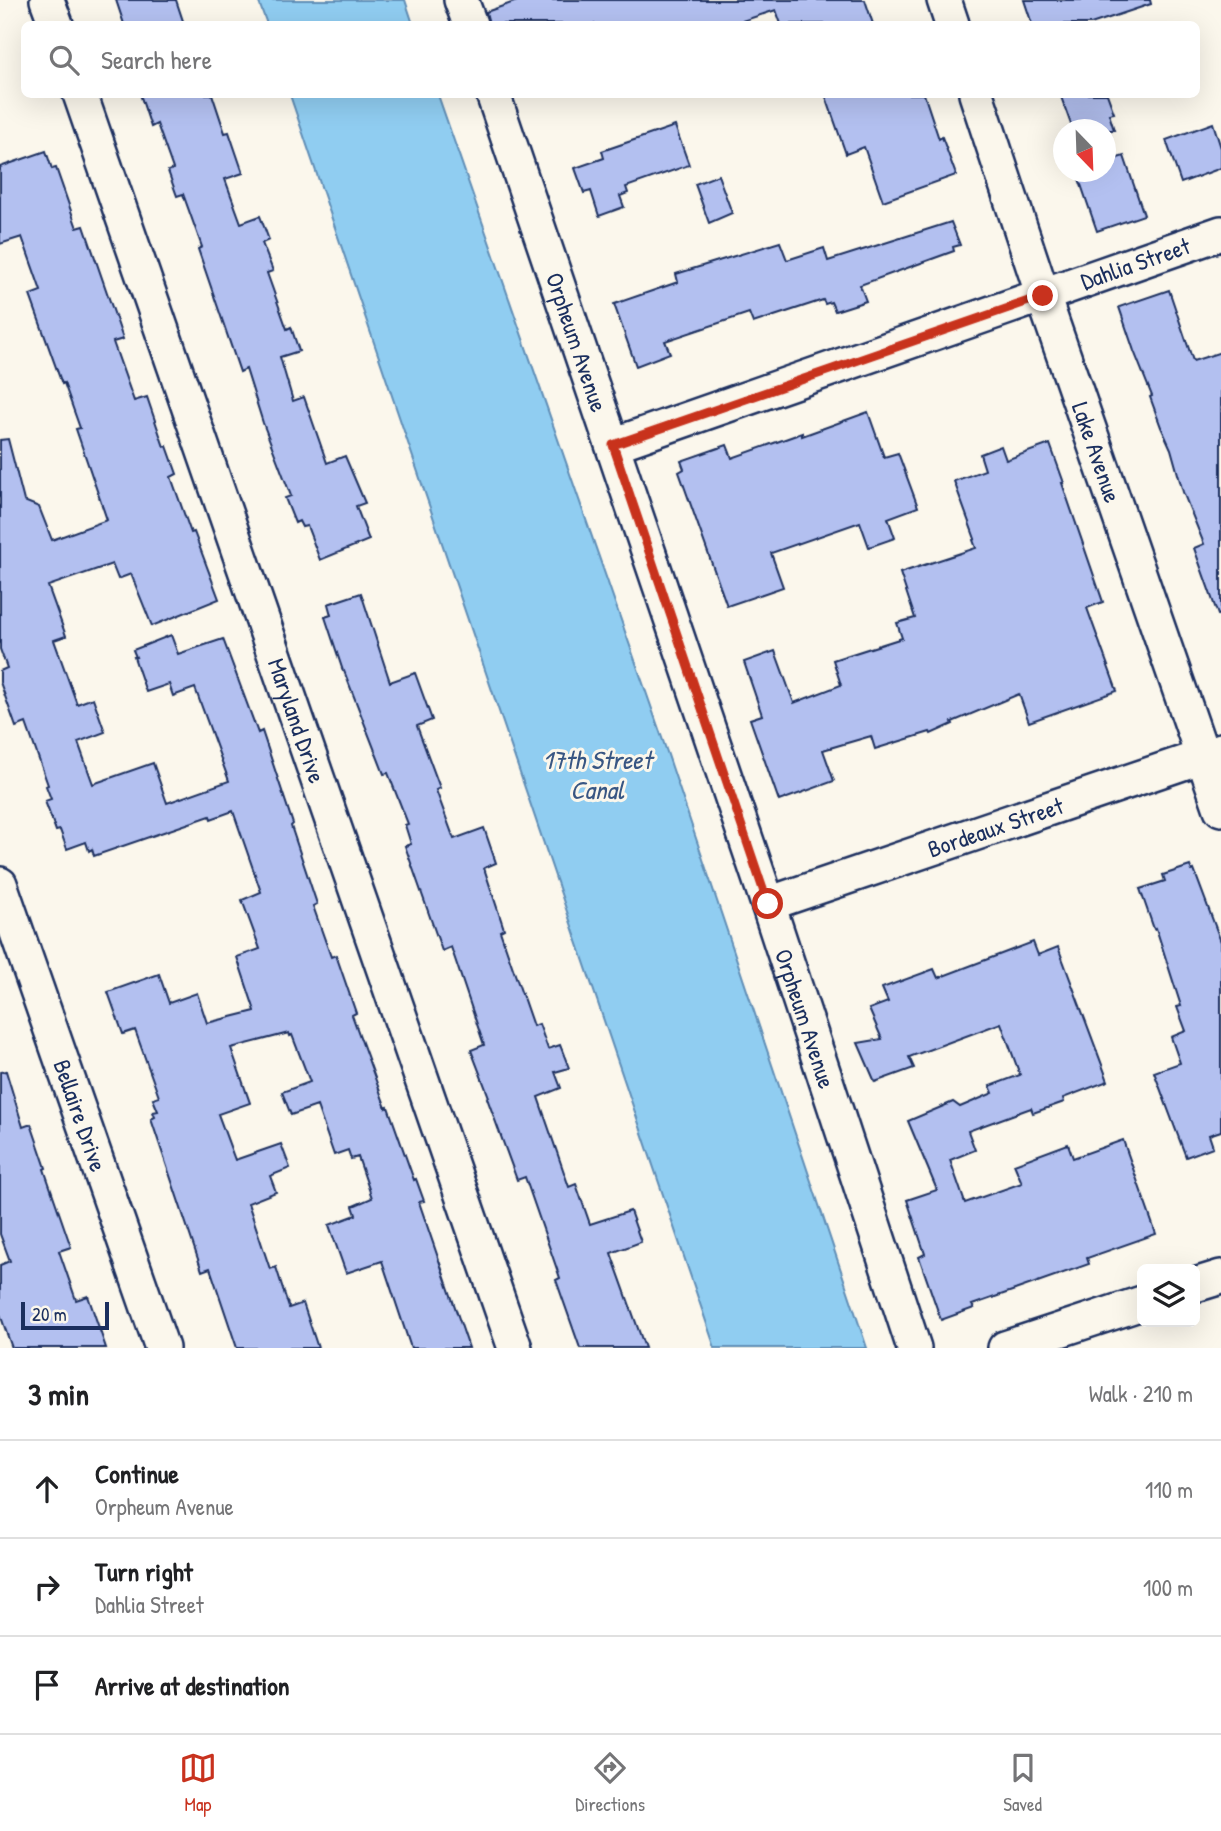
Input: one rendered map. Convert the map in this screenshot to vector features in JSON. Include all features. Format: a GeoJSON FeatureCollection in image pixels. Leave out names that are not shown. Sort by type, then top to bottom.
{"type":"FeatureCollection","features":[{"type":"Feature","properties":{"kind":"street"},"geometry":{"type":"LineString","coordinates":[[47,0],[55,21]]}},
{"type":"Feature","properties":{"kind":"street"},"geometry":{"type":"LineString","coordinates":[[461,0],[469,21]]}},
{"type":"Feature","properties":{"kind":"street"},"geometry":{"type":"LineString","coordinates":[[944,0],[951,21]]}},
{"type":"Feature","properties":{"kind":"street","name":"Maryland Drive"},"geometry":{"type":"LineString","coordinates":[[81,98],[515,1348]]}},
{"type":"Feature","properties":{"kind":"street","name":"Orpheum Avenue"},"geometry":{"type":"LineString","coordinates":[[494,98],[768,904],[914,1348]]}},
{"type":"Feature","properties":{"kind":"street","name":"Lake Avenue"},"geometry":{"type":"LineString","coordinates":[[977,98],[1043,296],[1212,753],[1221,809]]}},
{"type":"Feature","properties":{"kind":"street","name":"Dahlia Street"},"geometry":{"type":"LineString","coordinates":[[613,445],[1221,233]]}},
{"type":"Feature","properties":{"kind":"street","name":"Bordeaux Street"},"geometry":{"type":"LineString","coordinates":[[768,904],[1212,753]]}},
{"type":"Feature","properties":{"kind":"street","name":"Bellaire Drive"},"geometry":{"type":"LineString","coordinates":[[3,903],[162,1348]]}},
{"type":"Feature","properties":{"kind":"street"},"geometry":{"type":"LineString","coordinates":[[1200,1283],[1221,1277]]}},
{"type":"Feature","properties":{"kind":"street"},"geometry":{"type":"LineString","coordinates":[[1005,1348],[1137,1305]]}},
{"type":"Feature","properties":{"kind":"water"},"geometry":{"type":"Polygon","coordinates":[[[258,0],[405,0],[412,21],[266,21],[258,0]]]}},
{"type":"Feature","properties":{"kind":"water","name":"17th Street Canal"},"geometry":{"type":"Polygon","coordinates":[[[291,98],[439,98],[668,755],[867,1348],[715,1348],[291,98]]]}},
{"type":"Feature","properties":{"kind":"building"},"geometry":{"type":"Polygon","coordinates":[[[116,0],[176,0],[183,21],[123,21],[116,0]]]}},
{"type":"Feature","properties":{"kind":"building"},"geometry":{"type":"Polygon","coordinates":[[[520,0],[865,0],[872,21],[780,21],[776,10],[742,21],[488,21],[486,12],[520,0]]]}},
{"type":"Feature","properties":{"kind":"building"},"geometry":{"type":"Polygon","coordinates":[[[1024,0],[1150,0],[1151,4],[1100,21],[1031,21],[1024,0]]]}},
{"type":"Feature","properties":{"kind":"building"},"geometry":{"type":"Polygon","coordinates":[[[141,98],[213,98],[243,173],[225,179],[241,223],[260,216],[269,240],[262,243],[273,271],[267,273],[287,329],[291,327],[299,351],[280,357],[293,401],[304,397],[327,463],[345,456],[365,503],[356,506],[369,540],[320,560],[307,526],[302,527],[299,521],[295,523],[285,498],[291,496],[246,369],[240,372],[198,249],[202,247],[183,194],[177,196],[168,171],[173,169],[157,124],[151,127],[141,98]]]}},
{"type":"Feature","properties":{"kind":"building"},"geometry":{"type":"Polygon","coordinates":[[[826,98],[925,98],[939,139],[942,137],[956,175],[883,201],[864,147],[846,154],[826,98]]]}},
{"type":"Feature","properties":{"kind":"building"},"geometry":{"type":"Polygon","coordinates":[[[1061,98],[1108,98],[1114,113],[1109,114],[1111,119],[1069,119],[1061,98]]]}},
{"type":"Feature","properties":{"kind":"building"},"geometry":{"type":"Polygon","coordinates":[[[1213,123],[1221,148],[1221,168],[1181,183],[1166,140],[1213,123]]]}},
{"type":"Feature","properties":{"kind":"building"},"geometry":{"type":"Polygon","coordinates":[[[675,126],[689,165],[626,187],[628,193],[620,196],[624,207],[599,216],[591,191],[584,193],[575,168],[604,158],[602,151],[675,126]]]}},
{"type":"Feature","properties":{"kind":"building"},"geometry":{"type":"Polygon","coordinates":[[[46,151],[52,169],[56,168],[77,228],[84,226],[123,339],[113,342],[134,401],[147,397],[164,447],[167,446],[177,474],[171,477],[219,599],[152,626],[131,574],[118,579],[112,564],[48,586],[66,636],[54,640],[77,704],[93,698],[105,732],[78,742],[93,784],[153,763],[167,803],[229,781],[195,688],[173,696],[169,684],[146,692],[133,650],[171,635],[178,654],[223,639],[258,733],[262,731],[317,904],[313,906],[331,957],[336,955],[356,1013],[352,1015],[424,1201],[419,1202],[469,1348],[411,1348],[382,1261],[346,1273],[329,1225],[356,1215],[353,1206],[372,1198],[358,1157],[351,1159],[348,1150],[334,1155],[317,1106],[291,1115],[282,1092],[310,1082],[289,1033],[231,1048],[250,1103],[218,1114],[235,1160],[281,1144],[290,1168],[270,1176],[276,1192],[248,1203],[270,1269],[276,1267],[289,1308],[303,1303],[318,1348],[237,1348],[210,1268],[202,1271],[151,1119],[155,1117],[153,1112],[158,1111],[153,1099],[159,1097],[135,1030],[123,1034],[108,992],[159,974],[169,1003],[197,993],[207,1023],[255,1011],[237,957],[260,949],[242,900],[261,892],[233,811],[211,819],[210,816],[94,856],[86,842],[67,849],[60,830],[56,831],[45,801],[51,799],[46,786],[48,785],[26,723],[16,727],[0,682],[0,671],[7,668],[0,649],[0,440],[8,439],[24,501],[39,507],[52,540],[107,520],[76,429],[80,428],[30,295],[41,291],[22,237],[0,244],[0,167],[46,151]]]}},
{"type":"Feature","properties":{"kind":"building"},"geometry":{"type":"Polygon","coordinates":[[[1124,156],[1144,215],[1097,231],[1080,182],[1116,182],[1116,159],[1124,156]]]}},
{"type":"Feature","properties":{"kind":"building"},"geometry":{"type":"Polygon","coordinates":[[[718,175],[732,213],[709,223],[695,184],[718,175]]]}},
{"type":"Feature","properties":{"kind":"building"},"geometry":{"type":"Polygon","coordinates":[[[951,222],[960,245],[953,247],[954,251],[860,285],[866,301],[835,311],[831,302],[825,304],[823,300],[753,323],[749,313],[665,341],[670,353],[636,366],[614,304],[678,282],[676,274],[780,242],[787,260],[824,248],[828,261],[951,222]]]}},
{"type":"Feature","properties":{"kind":"building"},"geometry":{"type":"Polygon","coordinates":[[[1169,290],[1193,361],[1221,352],[1221,614],[1218,615],[1194,548],[1204,544],[1183,492],[1171,449],[1119,307],[1169,290]]]}},
{"type":"Feature","properties":{"kind":"building"},"geometry":{"type":"Polygon","coordinates":[[[868,412],[884,457],[898,453],[918,507],[888,518],[895,538],[869,547],[860,522],[771,553],[783,587],[727,606],[679,472],[684,469],[681,461],[727,445],[732,458],[868,412]]]}},
{"type":"Feature","properties":{"kind":"building"},"geometry":{"type":"Polygon","coordinates":[[[1050,444],[1103,602],[1087,608],[1117,691],[1029,722],[1019,694],[952,722],[953,724],[931,734],[930,732],[875,749],[871,736],[823,750],[834,781],[779,801],[750,719],[762,715],[744,662],[775,651],[794,703],[841,685],[833,660],[902,638],[897,623],[915,618],[900,573],[976,548],[954,481],[985,470],[980,454],[1001,446],[1006,460],[1050,444]]]}},
{"type":"Feature","properties":{"kind":"building"},"geometry":{"type":"Polygon","coordinates":[[[361,593],[390,682],[415,673],[432,720],[417,726],[440,788],[436,790],[454,839],[484,828],[496,863],[484,868],[504,929],[500,931],[533,1026],[539,1024],[548,1049],[560,1045],[569,1068],[555,1072],[561,1088],[538,1097],[569,1187],[576,1184],[590,1224],[630,1211],[641,1242],[611,1253],[645,1348],[580,1348],[556,1280],[560,1278],[525,1177],[517,1180],[471,1050],[484,1045],[451,947],[442,951],[405,846],[411,844],[405,825],[408,824],[388,773],[384,774],[343,671],[325,617],[331,615],[328,604],[361,593]]]}},
{"type":"Feature","properties":{"kind":"building"},"geometry":{"type":"Polygon","coordinates":[[[1190,866],[1192,871],[1194,870],[1221,942],[1221,1131],[1209,1135],[1213,1147],[1186,1157],[1154,1072],[1180,1063],[1171,1037],[1186,1031],[1177,1007],[1181,1006],[1156,928],[1154,929],[1140,889],[1165,881],[1163,875],[1190,866]]]}},
{"type":"Feature","properties":{"kind":"building"},"geometry":{"type":"Polygon","coordinates":[[[1033,942],[1038,955],[1058,947],[1108,1081],[1063,1098],[1064,1102],[1033,1113],[1031,1108],[968,1131],[975,1150],[950,1160],[965,1203],[1022,1183],[1014,1164],[1068,1144],[1073,1158],[1123,1140],[1156,1234],[1087,1258],[1089,1264],[972,1305],[974,1308],[941,1320],[919,1257],[925,1254],[907,1200],[937,1190],[908,1121],[953,1102],[960,1107],[993,1093],[990,1086],[1020,1075],[1001,1023],[909,1057],[914,1068],[875,1082],[858,1043],[882,1039],[869,1009],[888,1002],[882,988],[934,969],[938,978],[1033,942]]]}},
{"type":"Feature","properties":{"kind":"building"},"geometry":{"type":"Polygon","coordinates":[[[6,1071],[23,1127],[31,1124],[71,1247],[59,1251],[76,1300],[88,1296],[106,1348],[12,1348],[0,1314],[0,1265],[10,1261],[0,1234],[0,1072],[6,1071]]]}},
{"type":"Feature","properties":{"kind":"route"},"geometry":{"type":"LineString","coordinates":[[768,904],[613,445],[1043,296]]}}]}
